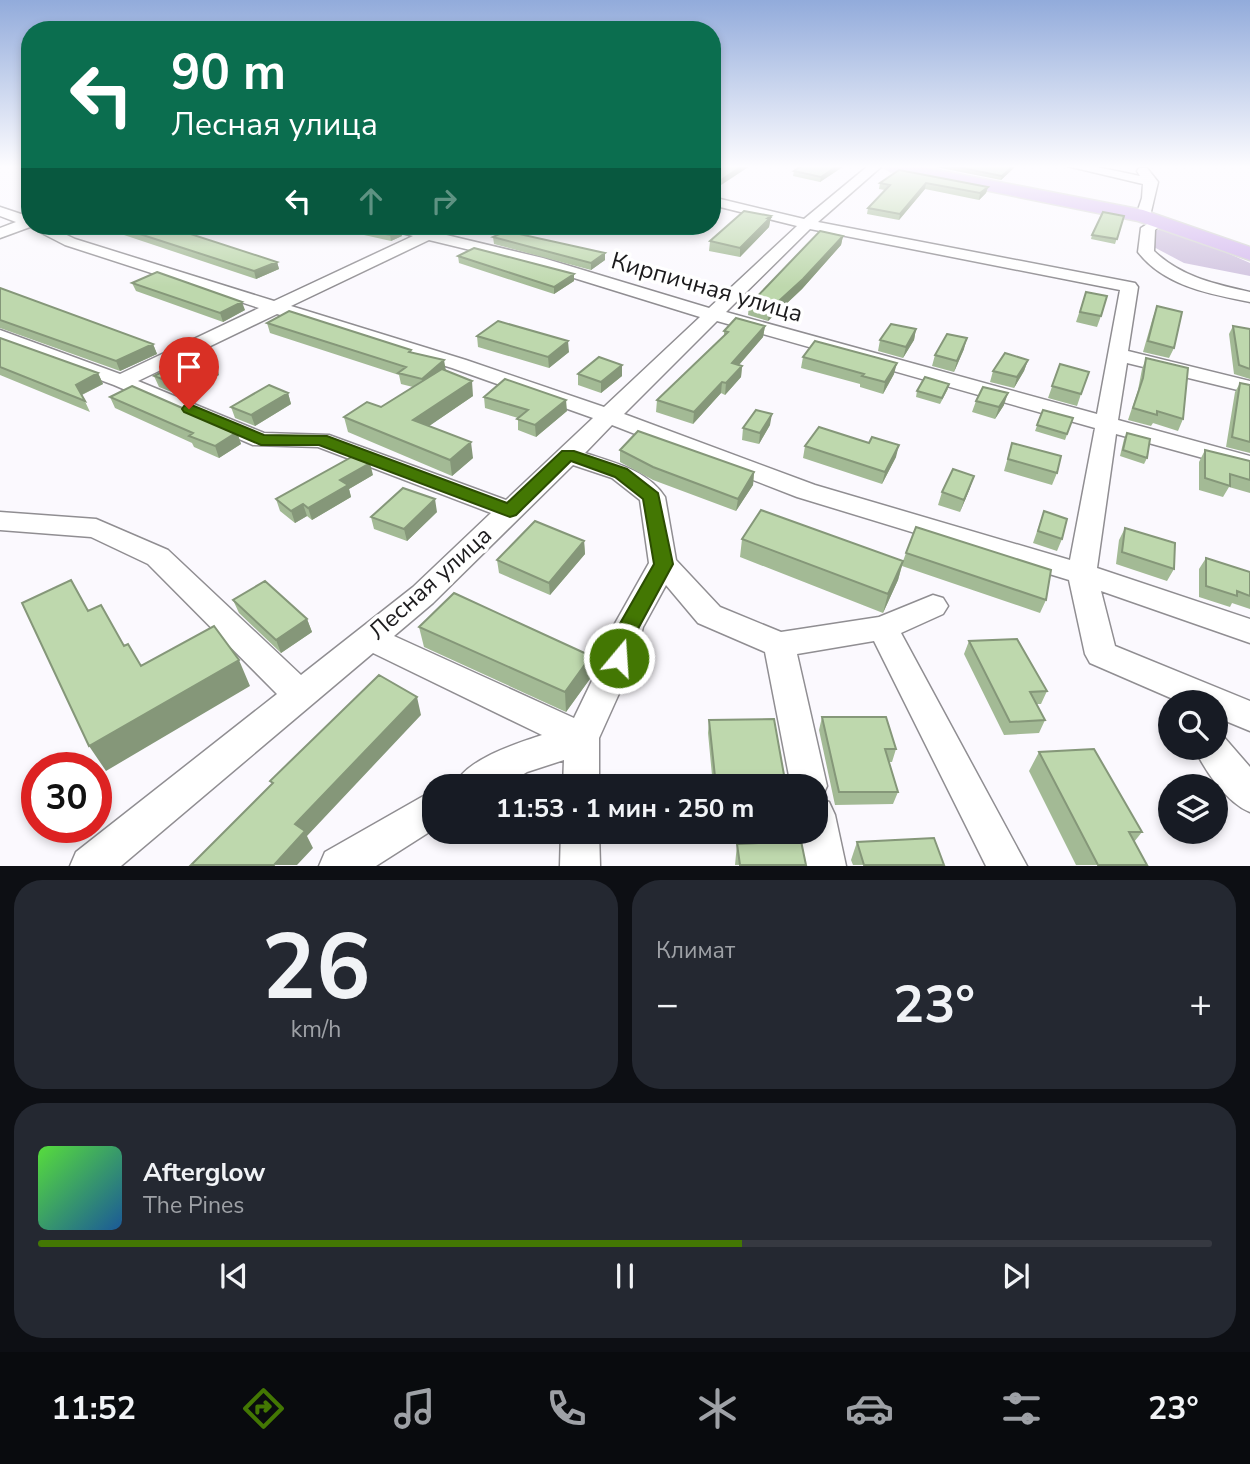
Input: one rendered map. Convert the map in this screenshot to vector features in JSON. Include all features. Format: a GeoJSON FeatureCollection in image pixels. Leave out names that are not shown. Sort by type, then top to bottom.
{"type":"FeatureCollection","features":[{"type":"Feature","properties":{"kind":"main road"},"geometry":{"type":"LineString","coordinates":[[1092,206],[1150,218],[1250,254]]}},
{"type":"Feature","properties":{"kind":"street"},"geometry":{"type":"LineString","coordinates":[[734,206],[807,224],[1129,287],[1082,573],[1101,654],[1187,690]]}},
{"type":"Feature","properties":{"kind":"street","name":"Лесная улица"},"geometry":{"type":"LineString","coordinates":[[90,866],[423,595],[828,206]]}},
{"type":"Feature","properties":{"kind":"street"},"geometry":{"type":"LineString","coordinates":[[1151,206],[1146,252],[1158,266],[1181,278],[1250,297]]}},
{"type":"Feature","properties":{"kind":"street"},"geometry":{"type":"LineString","coordinates":[[0,211],[21,219]]}},
{"type":"Feature","properties":{"kind":"street"},"geometry":{"type":"LineString","coordinates":[[0,233],[21,225]]}},
{"type":"Feature","properties":{"kind":"street"},"geometry":{"type":"LineString","coordinates":[[56,235],[71,242],[459,364],[609,416],[806,491],[1082,573],[1250,631]]}},
{"type":"Feature","properties":{"kind":"street"},"geometry":{"type":"LineString","coordinates":[[121,381],[427,235]]}},
{"type":"Feature","properties":{"kind":"street","name":"Кирпичная улица"},"geometry":{"type":"LineString","coordinates":[[427,235],[537,261],[712,315],[1250,464]]}},
{"type":"Feature","properties":{"kind":"street"},"geometry":{"type":"LineString","coordinates":[[0,336],[121,381],[261,440],[321,440],[510,511]]}},
{"type":"Feature","properties":{"kind":"street"},"geometry":{"type":"LineString","coordinates":[[1119,355],[1250,387]]}},
{"type":"Feature","properties":{"kind":"street"},"geometry":{"type":"LineString","coordinates":[[568,455],[621,473],[652,497],[663,564],[709,615],[779,645],[883,628],[933,606]]}},
{"type":"Feature","properties":{"kind":"street"},"geometry":{"type":"LineString","coordinates":[[0,521],[96,528],[158,557],[300,695]]}},
{"type":"Feature","properties":{"kind":"street"},"geometry":{"type":"LineString","coordinates":[[581,774],[582,738],[619,658],[628,627],[663,564]]}},
{"type":"Feature","properties":{"kind":"street"},"geometry":{"type":"LineString","coordinates":[[883,628],[1007,866]]}},
{"type":"Feature","properties":{"kind":"street"},"geometry":{"type":"LineString","coordinates":[[370,638],[582,738]]}},
{"type":"Feature","properties":{"kind":"street"},"geometry":{"type":"LineString","coordinates":[[779,645],[806,774]]}},
{"type":"Feature","properties":{"kind":"street"},"geometry":{"type":"LineString","coordinates":[[1151,675],[1163,690]]}},
{"type":"Feature","properties":{"kind":"street"},"geometry":{"type":"LineString","coordinates":[[1228,707],[1250,716]]}},
{"type":"Feature","properties":{"kind":"street"},"geometry":{"type":"LineString","coordinates":[[492,774],[516,760],[582,738]]}},
{"type":"Feature","properties":{"kind":"street"},"geometry":{"type":"LineString","coordinates":[[1222,760],[1250,795]]}},
{"type":"Feature","properties":{"kind":"street"},"geometry":{"type":"LineString","coordinates":[[339,866],[422,815]]}},
{"type":"Feature","properties":{"kind":"street"},"geometry":{"type":"LineString","coordinates":[[580,844],[580,866]]}},
{"type":"Feature","properties":{"kind":"street"},"geometry":{"type":"LineString","coordinates":[[822,844],[826,866]]}},
{"type":"Feature","properties":{"kind":"shaded area"},"geometry":{"type":"Polygon","coordinates":[[[1157,230],[1176,230],[1250,263],[1250,276],[1184,263],[1150,245],[1152,233],[1157,230]]]}},
{"type":"Feature","properties":{"kind":"building"},"geometry":{"type":"Polygon","coordinates":[[[870,206],[906,206],[900,214],[868,208],[870,206]]]}},
{"type":"Feature","properties":{"kind":"building"},"geometry":{"type":"Polygon","coordinates":[[[744,211],[771,216],[740,248],[710,241],[721,235],[721,231],[744,211]]]}},
{"type":"Feature","properties":{"kind":"building"},"geometry":{"type":"Polygon","coordinates":[[[1103,212],[1124,216],[1117,239],[1092,235],[1103,212]]]}},
{"type":"Feature","properties":{"kind":"building"},"geometry":{"type":"Polygon","coordinates":[[[820,231],[843,236],[803,279],[769,310],[749,305],[820,231]]]}},
{"type":"Feature","properties":{"kind":"building"},"geometry":{"type":"Polygon","coordinates":[[[143,235],[194,235],[277,262],[254,271],[143,235]]]}},
{"type":"Feature","properties":{"kind":"building"},"geometry":{"type":"Polygon","coordinates":[[[524,235],[605,253],[591,263],[493,237],[524,235]]]}},
{"type":"Feature","properties":{"kind":"building"},"geometry":{"type":"Polygon","coordinates":[[[474,248],[574,274],[554,287],[458,256],[474,248]]]}},
{"type":"Feature","properties":{"kind":"building"},"geometry":{"type":"Polygon","coordinates":[[[157,272],[242,302],[220,313],[132,283],[157,272]]]}},
{"type":"Feature","properties":{"kind":"building"},"geometry":{"type":"Polygon","coordinates":[[[0,288],[153,344],[116,361],[0,320],[0,288]]]}},
{"type":"Feature","properties":{"kind":"building"},"geometry":{"type":"Polygon","coordinates":[[[1086,292],[1107,296],[1101,316],[1080,312],[1086,292]]]}},
{"type":"Feature","properties":{"kind":"building"},"geometry":{"type":"Polygon","coordinates":[[[1157,306],[1182,312],[1174,348],[1148,341],[1157,306]]]}},
{"type":"Feature","properties":{"kind":"building"},"geometry":{"type":"Polygon","coordinates":[[[289,311],[411,350],[409,352],[444,360],[422,379],[398,373],[406,367],[267,323],[289,311]]]}},
{"type":"Feature","properties":{"kind":"building"},"geometry":{"type":"Polygon","coordinates":[[[736,318],[765,326],[732,363],[742,366],[726,383],[722,382],[694,412],[657,400],[728,332],[724,331],[736,318]]]}},
{"type":"Feature","properties":{"kind":"building"},"geometry":{"type":"Polygon","coordinates":[[[498,321],[568,341],[548,357],[477,336],[498,321]]]}},
{"type":"Feature","properties":{"kind":"building"},"geometry":{"type":"Polygon","coordinates":[[[891,324],[916,329],[906,347],[880,340],[891,324]]]}},
{"type":"Feature","properties":{"kind":"building"},"geometry":{"type":"Polygon","coordinates":[[[1233,326],[1250,329],[1250,369],[1239,365],[1233,326]]]}},
{"type":"Feature","properties":{"kind":"building"},"geometry":{"type":"Polygon","coordinates":[[[947,334],[967,338],[957,361],[935,355],[947,334]]]}},
{"type":"Feature","properties":{"kind":"building"},"geometry":{"type":"Polygon","coordinates":[[[0,338],[98,373],[76,385],[85,401],[0,367],[0,338]]]}},
{"type":"Feature","properties":{"kind":"building"},"geometry":{"type":"Polygon","coordinates":[[[815,341],[897,363],[885,382],[862,376],[864,374],[803,357],[815,341]]]}},
{"type":"Feature","properties":{"kind":"building"},"geometry":{"type":"Polygon","coordinates":[[[1005,353],[1028,360],[1017,377],[993,371],[1005,353]]]}},
{"type":"Feature","properties":{"kind":"building"},"geometry":{"type":"Polygon","coordinates":[[[196,355],[216,364],[175,384],[154,376],[196,355]]]}},
{"type":"Feature","properties":{"kind":"building"},"geometry":{"type":"Polygon","coordinates":[[[599,357],[622,365],[601,382],[578,374],[599,357]]]}},
{"type":"Feature","properties":{"kind":"building"},"geometry":{"type":"Polygon","coordinates":[[[1146,358],[1188,368],[1183,419],[1157,411],[1157,415],[1133,408],[1143,378],[1146,358]]]}},
{"type":"Feature","properties":{"kind":"building"},"geometry":{"type":"Polygon","coordinates":[[[1060,364],[1089,372],[1081,394],[1052,386],[1060,364]]]}},
{"type":"Feature","properties":{"kind":"building"},"geometry":{"type":"Polygon","coordinates":[[[442,369],[472,381],[413,420],[471,442],[450,460],[344,417],[367,402],[381,407],[442,369]]]}},
{"type":"Feature","properties":{"kind":"building"},"geometry":{"type":"Polygon","coordinates":[[[925,377],[949,384],[942,398],[917,391],[925,377]]]}},
{"type":"Feature","properties":{"kind":"building"},"geometry":{"type":"Polygon","coordinates":[[[505,379],[566,400],[535,425],[517,419],[528,410],[484,397],[505,379]]]}},
{"type":"Feature","properties":{"kind":"building"},"geometry":{"type":"Polygon","coordinates":[[[1240,383],[1250,385],[1250,442],[1232,437],[1240,383]]]}},
{"type":"Feature","properties":{"kind":"building"},"geometry":{"type":"Polygon","coordinates":[[[269,385],[288,393],[251,415],[231,407],[269,385]]]}},
{"type":"Feature","properties":{"kind":"building"},"geometry":{"type":"Polygon","coordinates":[[[132,386],[237,432],[215,446],[189,436],[193,433],[110,397],[132,386]]]}},
{"type":"Feature","properties":{"kind":"building"},"geometry":{"type":"Polygon","coordinates":[[[983,387],[1008,393],[999,407],[976,401],[983,387]]]}},
{"type":"Feature","properties":{"kind":"building"},"geometry":{"type":"Polygon","coordinates":[[[756,410],[772,414],[760,433],[743,428],[756,410]]]}},
{"type":"Feature","properties":{"kind":"building"},"geometry":{"type":"Polygon","coordinates":[[[1043,410],[1073,418],[1067,434],[1037,425],[1043,410]]]}},
{"type":"Feature","properties":{"kind":"building"},"geometry":{"type":"Polygon","coordinates":[[[819,427],[869,443],[872,437],[899,445],[885,472],[805,446],[819,427]]]}},
{"type":"Feature","properties":{"kind":"building"},"geometry":{"type":"Polygon","coordinates":[[[638,431],[754,472],[738,499],[653,467],[620,450],[638,431]]]}},
{"type":"Feature","properties":{"kind":"building"},"geometry":{"type":"Polygon","coordinates":[[[1127,433],[1150,439],[1147,458],[1123,450],[1127,433]]]}},
{"type":"Feature","properties":{"kind":"building"},"geometry":{"type":"Polygon","coordinates":[[[1012,443],[1061,456],[1057,473],[1008,459],[1012,443]]]}},
{"type":"Feature","properties":{"kind":"building"},"geometry":{"type":"Polygon","coordinates":[[[1205,450],[1250,461],[1250,480],[1230,474],[1230,486],[1205,478],[1205,450]]]}},
{"type":"Feature","properties":{"kind":"building"},"geometry":{"type":"Polygon","coordinates":[[[357,454],[366,457],[370,463],[340,480],[348,485],[308,508],[303,504],[291,511],[276,499],[357,454]]]}},
{"type":"Feature","properties":{"kind":"building"},"geometry":{"type":"Polygon","coordinates":[[[953,469],[974,476],[964,500],[942,492],[953,469]]]}},
{"type":"Feature","properties":{"kind":"building"},"geometry":{"type":"Polygon","coordinates":[[[403,488],[435,499],[404,529],[371,517],[403,488]]]}},
{"type":"Feature","properties":{"kind":"building"},"geometry":{"type":"Polygon","coordinates":[[[761,510],[903,561],[888,594],[742,539],[761,510]]]}},
{"type":"Feature","properties":{"kind":"building"},"geometry":{"type":"Polygon","coordinates":[[[1044,511],[1067,519],[1062,539],[1038,531],[1044,511]]]}},
{"type":"Feature","properties":{"kind":"building"},"geometry":{"type":"Polygon","coordinates":[[[535,521],[584,541],[549,583],[497,560],[535,521]]]}},
{"type":"Feature","properties":{"kind":"building"},"geometry":{"type":"Polygon","coordinates":[[[916,527],[1051,570],[1046,600],[906,553],[916,527]]]}},
{"type":"Feature","properties":{"kind":"building"},"geometry":{"type":"Polygon","coordinates":[[[1125,528],[1175,543],[1174,569],[1122,552],[1125,528]]]}},
{"type":"Feature","properties":{"kind":"building"},"geometry":{"type":"Polygon","coordinates":[[[1206,558],[1250,572],[1250,596],[1237,591],[1237,596],[1206,586],[1206,558]]]}},
{"type":"Feature","properties":{"kind":"building"},"geometry":{"type":"Polygon","coordinates":[[[71,580],[88,611],[101,605],[124,646],[128,644],[141,666],[214,626],[239,660],[89,746],[22,603],[71,580]]]}},
{"type":"Feature","properties":{"kind":"building"},"geometry":{"type":"Polygon","coordinates":[[[265,581],[307,619],[276,640],[233,600],[265,581]]]}},
{"type":"Feature","properties":{"kind":"building"},"geometry":{"type":"Polygon","coordinates":[[[454,593],[591,656],[565,692],[419,627],[454,593]]]}},
{"type":"Feature","properties":{"kind":"building"},"geometry":{"type":"Polygon","coordinates":[[[1017,639],[1047,691],[1030,692],[1045,720],[1010,722],[969,641],[1017,639]]]}},
{"type":"Feature","properties":{"kind":"building"},"geometry":{"type":"Polygon","coordinates":[[[379,675],[417,697],[295,824],[305,831],[274,865],[191,865],[273,783],[270,781],[379,675]]]}},
{"type":"Feature","properties":{"kind":"building"},"geometry":{"type":"Polygon","coordinates":[[[822,717],[886,717],[896,749],[885,749],[898,792],[839,792],[822,717]]]}},
{"type":"Feature","properties":{"kind":"building"},"geometry":{"type":"Polygon","coordinates":[[[774,719],[784,774],[715,774],[709,720],[774,719]]]}},
{"type":"Feature","properties":{"kind":"building"},"geometry":{"type":"Polygon","coordinates":[[[1094,749],[1142,832],[1129,832],[1147,865],[1098,865],[1039,752],[1094,749]]]}},
{"type":"Feature","properties":{"kind":"building"},"geometry":{"type":"Polygon","coordinates":[[[934,838],[944,865],[864,865],[857,842],[934,838]]]}},
{"type":"Feature","properties":{"kind":"building"},"geometry":{"type":"Polygon","coordinates":[[[737,844],[802,844],[806,865],[740,865],[737,844]]]}},
{"type":"Feature","properties":{"kind":"route"},"geometry":{"type":"LineString","coordinates":[[189,409],[261,440],[321,440],[510,511],[568,455],[621,473],[652,497],[663,564],[628,627],[619,658]]}}]}
